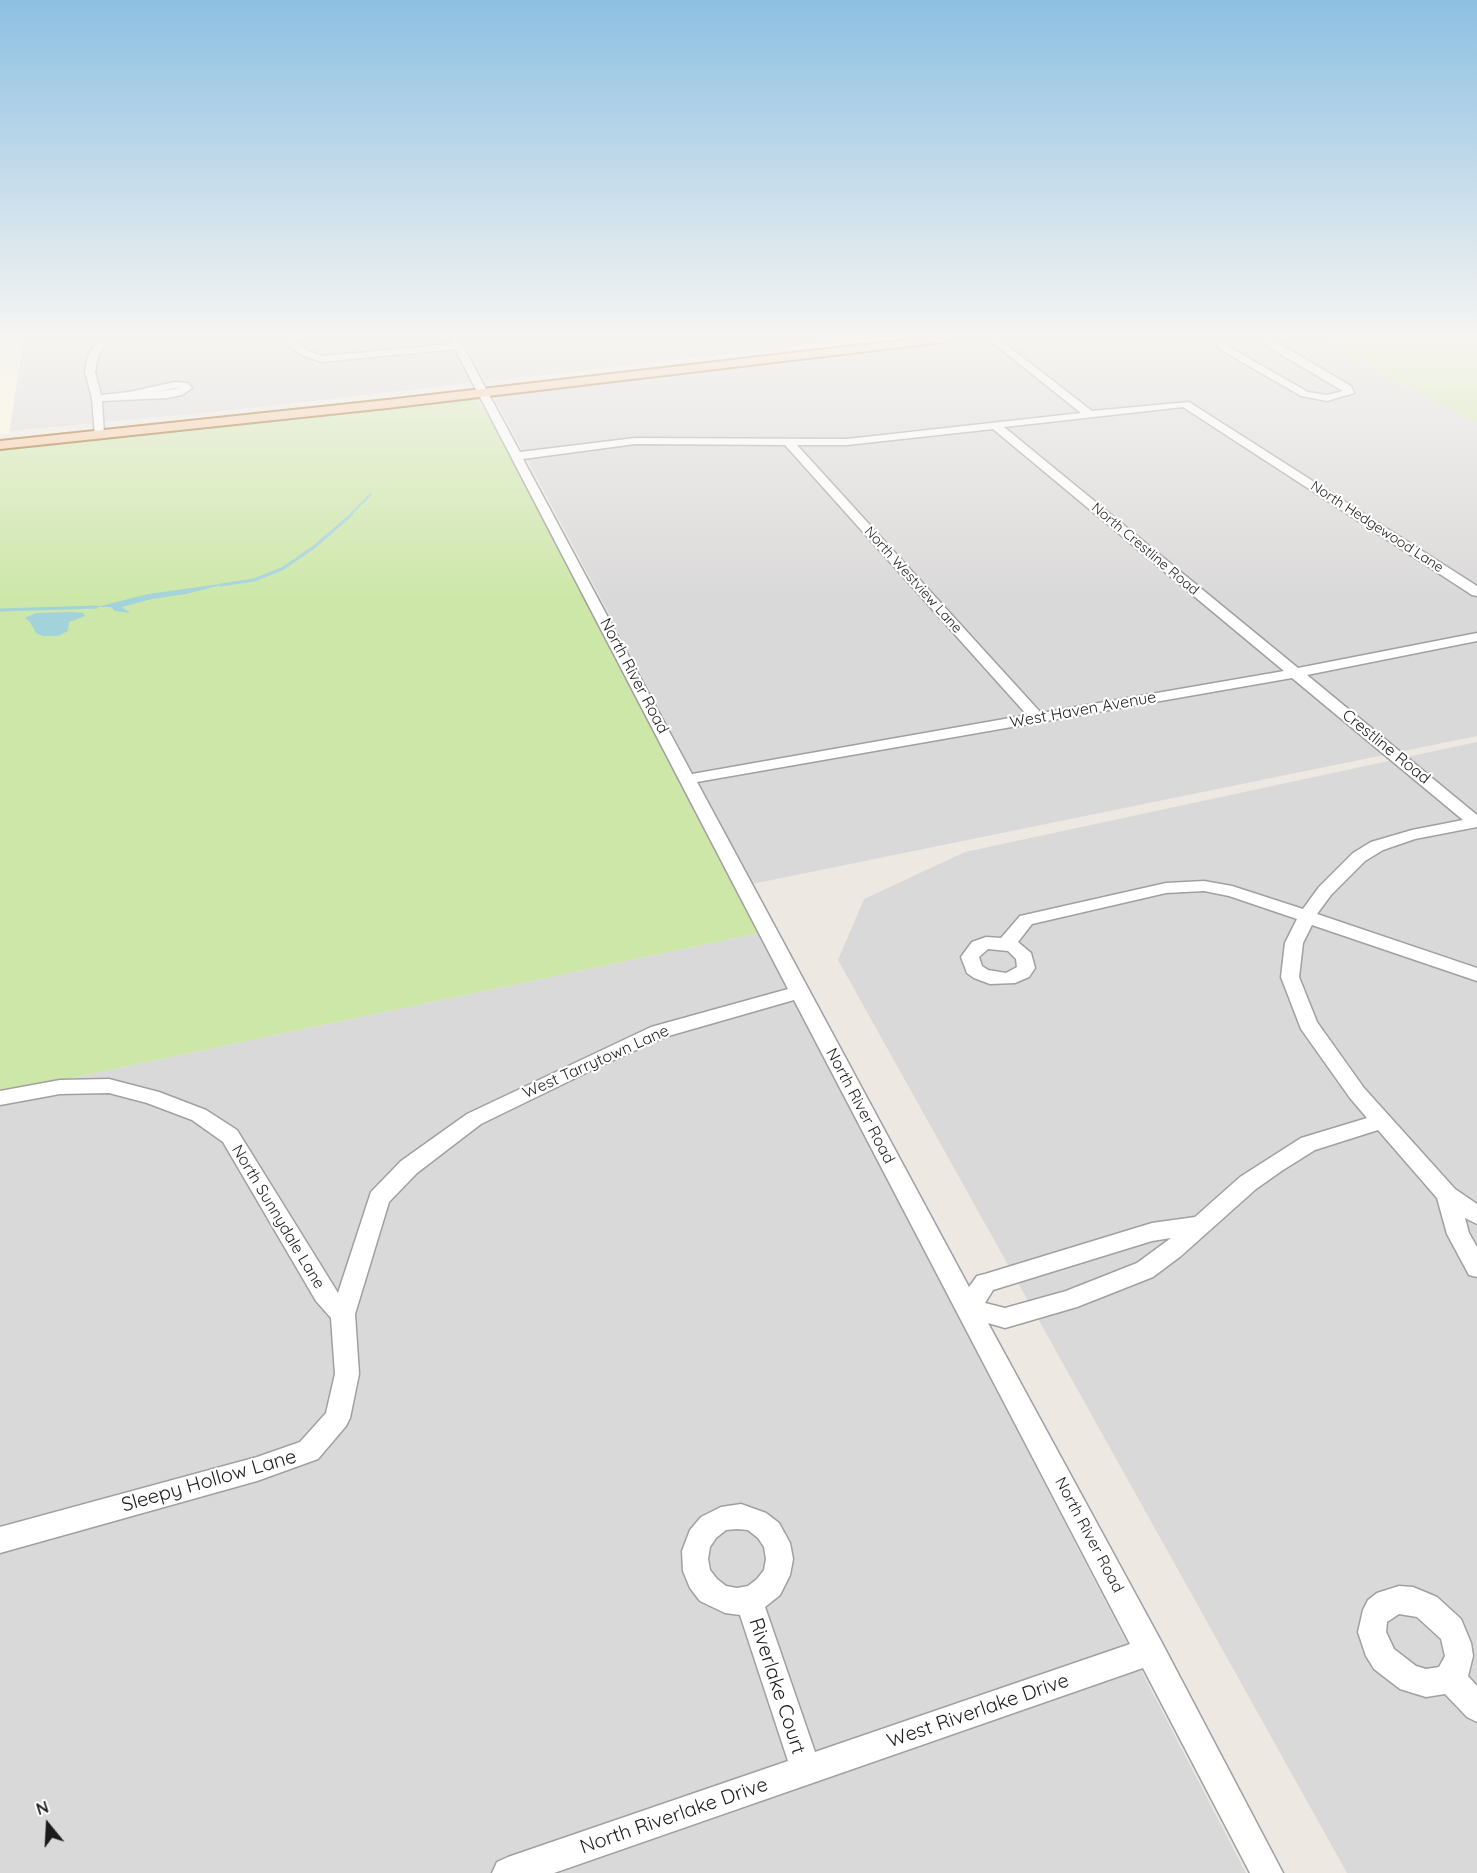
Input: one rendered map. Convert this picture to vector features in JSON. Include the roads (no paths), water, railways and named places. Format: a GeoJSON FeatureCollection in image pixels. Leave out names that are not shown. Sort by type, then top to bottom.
{"type":"FeatureCollection","features":[{"type":"Feature","properties":{"kind":"main road"},"geometry":{"type":"LineString","coordinates":[[0,446],[143,426]]}},
{"type":"Feature","properties":{"kind":"main road"},"geometry":{"type":"LineString","coordinates":[[0,438],[149,426]]}},
{"type":"Feature","properties":{"kind":"street"},"geometry":{"type":"LineString","coordinates":[[100,426],[100,431]]}},
{"type":"Feature","properties":{"kind":"street","name":"North River Road"},"geometry":{"type":"LineString","coordinates":[[501,426],[1267,1873]]}},
{"type":"Feature","properties":{"kind":"street"},"geometry":{"type":"LineString","coordinates":[[518,456],[635,441],[847,442],[982,426]]}},
{"type":"Feature","properties":{"kind":"street","name":"North Crestline Road"},"geometry":{"type":"LineString","coordinates":[[996,426],[1295,673]]}},
{"type":"Feature","properties":{"kind":"street","name":"North Hedgewood Lane"},"geometry":{"type":"LineString","coordinates":[[1220,426],[1477,592]]}},
{"type":"Feature","properties":{"kind":"street","name":"North Westview Lane"},"geometry":{"type":"LineString","coordinates":[[789,443],[1037,718]]}},
{"type":"Feature","properties":{"kind":"street","name":"West Haven Avenue"},"geometry":{"type":"LineString","coordinates":[[688,779],[1295,673],[1477,637]]}},
{"type":"Feature","properties":{"kind":"street","name":"Crestline Road"},"geometry":{"type":"LineString","coordinates":[[1295,673],[1477,822]]}},
{"type":"Feature","properties":{"kind":"street"},"geometry":{"type":"LineString","coordinates":[[1477,822],[1412,835],[1377,846],[1359,857],[1325,891],[1307,916],[1294,943],[1290,977],[1308,1024],[1357,1093],[1447,1195],[1477,1215]]}},
{"type":"Feature","properties":{"kind":"street"},"geometry":{"type":"LineString","coordinates":[[1006,944],[1026,920],[1166,888],[1204,886],[1232,891],[1477,975]]}},
{"type":"Feature","properties":{"kind":"street","name":"West Tarrytown Lane"},"geometry":{"type":"LineString","coordinates":[[343,1314],[379,1198],[409,1167],[474,1119],[658,1032],[799,992]]}},
{"type":"Feature","properties":{"kind":"street","name":"North Sunnydale Lane"},"geometry":{"type":"LineString","coordinates":[[0,1098],[60,1087],[109,1086],[152,1097],[199,1115],[230,1136],[324,1294],[343,1314]]}},
{"type":"Feature","properties":{"kind":"street"},"geometry":{"type":"LineString","coordinates":[[1197,1226],[1152,1232],[985,1283],[968,1308],[1005,1318],[1069,1300],[1145,1270],[1173,1250],[1197,1226],[1248,1183],[1308,1144],[1383,1121]]}},
{"type":"Feature","properties":{"kind":"street"},"geometry":{"type":"LineString","coordinates":[[1447,1195],[1458,1234],[1477,1268]]}},
{"type":"Feature","properties":{"kind":"street","name":"Sleepy Hollow Lane"},"geometry":{"type":"LineString","coordinates":[[0,1540],[257,1469],[309,1451],[337,1418],[347,1374],[343,1314]]}},
{"type":"Feature","properties":{"kind":"street","name":"Riverlake Court"},"geometry":{"type":"LineString","coordinates":[[749,1600],[806,1771]]}},
{"type":"Feature","properties":{"kind":"street","name":"West Riverlake Drive"},"geometry":{"type":"LineString","coordinates":[[806,1771],[1151,1651]]}},
{"type":"Feature","properties":{"kind":"street"},"geometry":{"type":"LineString","coordinates":[[1449,1677],[1477,1707]]}},
{"type":"Feature","properties":{"kind":"street","name":"North Riverlake Drive"},"geometry":{"type":"LineString","coordinates":[[508,1873],[806,1771]]}},
{"type":"Feature","properties":{"kind":"water"},"geometry":{"type":"Polygon","coordinates":[[[220,584],[186,594],[152,599],[122,607],[130,613],[115,611],[111,607],[97,607],[148,594],[220,584]]]}},
{"type":"Feature","properties":{"kind":"water"},"geometry":{"type":"Polygon","coordinates":[[[36,613],[83,613],[85,616],[69,622],[68,631],[58,636],[43,636],[36,633],[25,618],[36,613]]]}},
{"type":"Feature","properties":{"kind":"waterway"},"geometry":{"type":"LineString","coordinates":[[348,517],[371,494]]}},
{"type":"Feature","properties":{"kind":"waterway"},"geometry":{"type":"LineString","coordinates":[[221,585],[254,580],[282,569],[314,547],[351,515]]}},
{"type":"Feature","properties":{"kind":"waterway"},"geometry":{"type":"LineString","coordinates":[[0,610],[97,607]]}}]}
